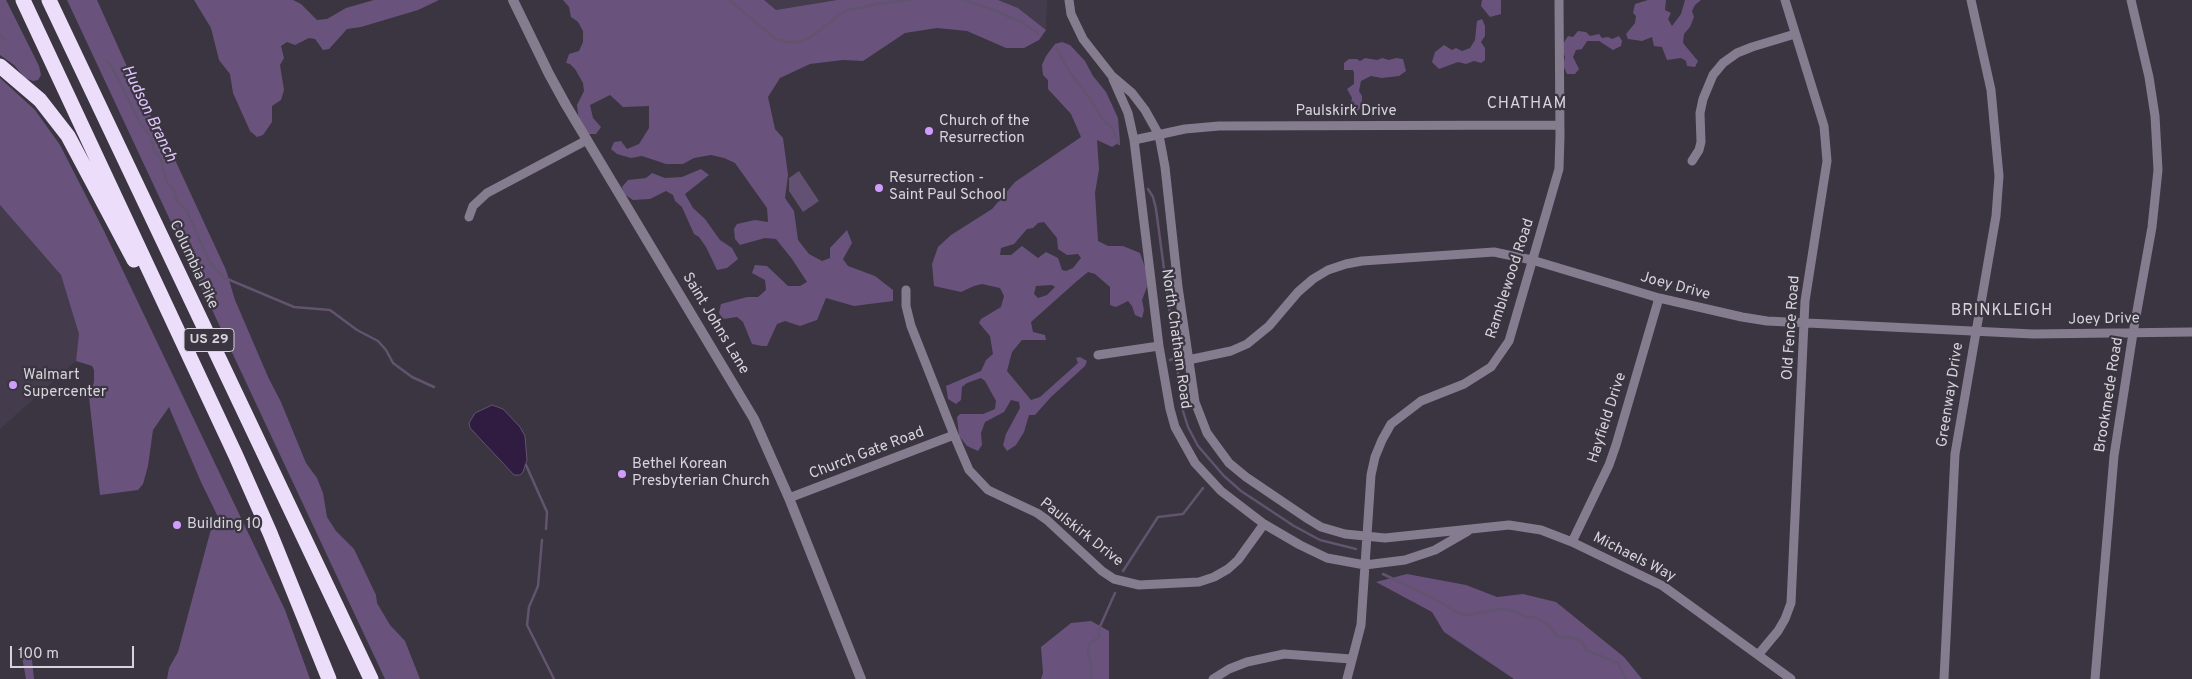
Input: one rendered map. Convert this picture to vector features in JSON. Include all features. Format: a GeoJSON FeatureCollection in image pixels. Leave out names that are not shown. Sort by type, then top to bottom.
{"type":"FeatureCollection","features":[{"type":"Feature","properties":{"kind":"highway","name":"US 29"},"geometry":{"type":"LineString","coordinates":[[23,0],[201,379],[270,533],[329,679]]}},
{"type":"Feature","properties":{"kind":"highway","name":"Columbia Pike"},"geometry":{"type":"LineString","coordinates":[[49,0],[370,679]]}},
{"type":"Feature","properties":{"kind":"highway"},"geometry":{"type":"LineString","coordinates":[[0,66],[40,100],[68,136],[102,196],[150,292],[201,379]]}},
{"type":"Feature","properties":{"kind":"street","name":"Saint Johns Lane"},"geometry":{"type":"LineString","coordinates":[[513,0],[549,74],[735,384],[769,450],[790,498],[861,679]]}},
{"type":"Feature","properties":{"kind":"street","name":"North Chatham Road"},"geometry":{"type":"LineString","coordinates":[[1069,0],[1076,28],[1083,39],[1112,76],[1132,93],[1145,110],[1158,135],[1165,167],[1178,287],[1193,393],[1200,418],[1207,433],[1229,463],[1246,477],[1315,523],[1346,534],[1366,537]]}},
{"type":"Feature","properties":{"kind":"street","name":"Ramblewood Road"},"geometry":{"type":"LineString","coordinates":[[1347,679],[1361,626],[1371,475],[1375,456],[1382,440],[1392,424],[1421,401],[1464,384],[1491,367],[1508,341],[1556,183],[1560,151],[1559,0]]}},
{"type":"Feature","properties":{"kind":"street","name":"Old Fence Road"},"geometry":{"type":"LineString","coordinates":[[1758,655],[1778,631],[1785,619],[1790,603],[1803,323],[1825,178],[1827,143],[1818,103],[1785,0]]}},
{"type":"Feature","properties":{"kind":"street","name":"Greenway Drive"},"geometry":{"type":"LineString","coordinates":[[1944,679],[1955,454],[1996,216],[1999,176],[1996,126],[1991,90],[1970,0]]}},
{"type":"Feature","properties":{"kind":"street","name":"Brookmede Road"},"geometry":{"type":"LineString","coordinates":[[2095,679],[2114,456],[2152,227],[2158,170],[2155,116],[2151,87],[2131,0]]}},
{"type":"Feature","properties":{"kind":"street"},"geometry":{"type":"LineString","coordinates":[[1692,161],[1699,150],[1700,113],[1707,87],[1723,63],[1752,46],[1795,34]]}},
{"type":"Feature","properties":{"kind":"street","name":"North Chatham Road"},"geometry":{"type":"LineString","coordinates":[[1112,76],[1128,113],[1134,140],[1158,346],[1170,409],[1183,445],[1209,480],[1264,524],[1312,552],[1327,558],[1365,565]]}},
{"type":"Feature","properties":{"kind":"street","name":"Paulskirk Drive"},"geometry":{"type":"LineString","coordinates":[[1134,140],[1197,128],[1219,126],[1560,125]]}},
{"type":"Feature","properties":{"kind":"street"},"geometry":{"type":"LineString","coordinates":[[469,217],[473,206],[486,193],[587,140]]}},
{"type":"Feature","properties":{"kind":"street","name":"Joey Drive"},"geometry":{"type":"LineString","coordinates":[[1188,360],[1223,354],[1247,344],[1270,326],[1298,292],[1328,270],[1362,261],[1494,252],[1532,260],[1659,298],[1742,317],[1803,323],[2050,334],[2192,332]]}},
{"type":"Feature","properties":{"kind":"street","name":"Paulskirk Drive"},"geometry":{"type":"LineString","coordinates":[[906,290],[906,306],[911,326],[954,435],[970,470],[988,490],[1037,513],[1102,571],[1126,583],[1139,585],[1182,585],[1199,582],[1228,570],[1238,560],[1264,524]]}},
{"type":"Feature","properties":{"kind":"street","name":"Hayfield Drive"},"geometry":{"type":"LineString","coordinates":[[1572,542],[1609,465],[1659,298]]}},
{"type":"Feature","properties":{"kind":"street"},"geometry":{"type":"LineString","coordinates":[[1098,354],[1158,346]]}},
{"type":"Feature","properties":{"kind":"street","name":"Church Gate Road"},"geometry":{"type":"LineString","coordinates":[[790,498],[954,435]]}},
{"type":"Feature","properties":{"kind":"street","name":"Michaels Way"},"geometry":{"type":"LineString","coordinates":[[1366,537],[1404,537],[1496,525],[1527,526],[1572,542],[1663,586],[1791,679]]}},
{"type":"Feature","properties":{"kind":"street","name":"Michaels Way"},"geometry":{"type":"LineString","coordinates":[[1365,565],[1405,560],[1422,555],[1435,550],[1471,529]]}},
{"type":"Feature","properties":{"kind":"street"},"geometry":{"type":"LineString","coordinates":[[1213,679],[1229,669],[1266,656],[1302,654],[1351,659]]}},
{"type":"Feature","properties":{"kind":"shaded area"},"geometry":{"type":"Polygon","coordinates":[[[0,0],[6,0],[39,66],[41,75],[38,80],[33,81],[25,78],[14,65],[0,55],[0,0]]]}},
{"type":"Feature","properties":{"kind":"shaded area"},"geometry":{"type":"Polygon","coordinates":[[[67,0],[97,0],[133,80],[136,93],[164,136],[226,270],[235,300],[269,379],[281,402],[306,463],[317,478],[323,493],[327,517],[336,531],[354,549],[376,595],[377,603],[390,625],[405,641],[420,679],[385,679],[67,0]]]}},
{"type":"Feature","properties":{"kind":"shaded area"},"geometry":{"type":"Polygon","coordinates":[[[194,0],[293,0],[301,4],[317,20],[327,19],[346,8],[374,0],[439,0],[418,10],[361,27],[347,29],[329,49],[323,50],[315,39],[309,38],[295,45],[287,42],[281,46],[284,58],[280,65],[284,90],[281,100],[272,106],[272,122],[263,135],[257,137],[250,131],[233,93],[230,74],[219,60],[211,28],[194,0]]]}},
{"type":"Feature","properties":{"kind":"shaded area"},"geometry":{"type":"Polygon","coordinates":[[[563,0],[764,0],[776,10],[837,0],[998,0],[1018,8],[1046,30],[1039,40],[1024,48],[1006,48],[967,31],[937,28],[905,33],[863,61],[843,60],[810,64],[780,78],[768,97],[775,129],[783,138],[788,175],[785,198],[794,211],[798,240],[809,254],[822,261],[830,258],[830,248],[847,230],[852,243],[843,259],[848,266],[875,276],[893,290],[893,301],[854,306],[826,298],[817,320],[800,326],[785,321],[777,324],[767,346],[762,346],[752,344],[743,322],[737,317],[723,319],[719,313],[721,304],[747,297],[758,297],[766,290],[765,280],[752,273],[755,265],[767,266],[788,286],[800,286],[807,282],[776,239],[765,238],[740,245],[735,239],[734,229],[737,224],[755,220],[768,222],[767,208],[735,163],[724,158],[711,155],[694,158],[683,164],[666,164],[642,156],[631,158],[617,154],[611,149],[614,142],[621,141],[627,149],[639,144],[649,128],[649,106],[623,107],[610,95],[590,105],[593,118],[601,127],[596,134],[586,134],[580,123],[577,105],[584,91],[583,83],[575,69],[566,63],[569,54],[579,51],[583,42],[583,31],[578,22],[571,17],[569,7],[563,0]]]}},
{"type":"Feature","properties":{"kind":"shaded area"},"geometry":{"type":"Polygon","coordinates":[[[764,0],[837,0],[776,10],[764,0]]]}},
{"type":"Feature","properties":{"kind":"shaded area"},"geometry":{"type":"Polygon","coordinates":[[[998,0],[1047,0],[1046,30],[1018,8],[998,0]]]}},
{"type":"Feature","properties":{"kind":"shaded area"},"geometry":{"type":"Polygon","coordinates":[[[1482,0],[1501,0],[1501,14],[1490,17],[1481,6],[1482,0]]]}},
{"type":"Feature","properties":{"kind":"shaded area"},"geometry":{"type":"Polygon","coordinates":[[[1648,0],[1666,0],[1665,10],[1671,13],[1668,19],[1672,26],[1681,14],[1685,0],[1701,0],[1692,11],[1694,17],[1690,27],[1684,34],[1683,43],[1698,61],[1695,67],[1687,66],[1686,61],[1681,58],[1667,60],[1662,47],[1654,46],[1652,37],[1642,41],[1628,39],[1626,34],[1635,23],[1636,16],[1633,13],[1635,4],[1648,0]]]}},
{"type":"Feature","properties":{"kind":"shaded area"},"geometry":{"type":"Polygon","coordinates":[[[1482,19],[1485,26],[1485,36],[1481,42],[1485,48],[1485,60],[1481,63],[1474,61],[1466,64],[1458,62],[1439,69],[1432,62],[1435,52],[1444,45],[1452,50],[1456,48],[1462,51],[1470,48],[1475,40],[1477,21],[1482,19]]]}},
{"type":"Feature","properties":{"kind":"shaded area"},"geometry":{"type":"Polygon","coordinates":[[[1578,31],[1586,32],[1590,36],[1599,34],[1602,38],[1608,37],[1612,39],[1619,36],[1622,41],[1621,46],[1613,50],[1599,41],[1587,41],[1582,49],[1576,50],[1573,57],[1579,69],[1575,74],[1567,74],[1563,65],[1565,57],[1561,47],[1568,36],[1573,37],[1578,31]]]}},
{"type":"Feature","properties":{"kind":"shaded area"},"geometry":{"type":"Polygon","coordinates":[[[1062,42],[1070,45],[1085,61],[1093,76],[1106,92],[1118,118],[1120,142],[1112,147],[1097,140],[1099,169],[1095,193],[1098,241],[1108,246],[1123,246],[1140,253],[1146,270],[1147,287],[1142,300],[1144,310],[1142,318],[1135,315],[1128,301],[1116,307],[1110,305],[1110,287],[1095,274],[1088,272],[1077,281],[1031,322],[1033,332],[1045,335],[1046,340],[1022,340],[1012,352],[1007,371],[1031,400],[1040,397],[1078,363],[1076,358],[1080,357],[1087,361],[1085,366],[1051,397],[1035,415],[1029,415],[1024,432],[1016,445],[1007,451],[1003,445],[1006,434],[1020,408],[1019,402],[1011,400],[1004,412],[985,422],[981,433],[982,445],[978,451],[967,446],[959,436],[957,417],[960,414],[983,414],[995,409],[996,401],[985,381],[981,378],[962,387],[961,400],[956,404],[948,399],[946,386],[981,371],[986,360],[993,354],[990,336],[979,323],[981,319],[1001,307],[1004,296],[1000,288],[982,284],[961,292],[934,286],[932,264],[938,247],[951,235],[992,209],[1015,182],[1081,137],[1071,114],[1048,89],[1048,80],[1043,75],[1042,65],[1055,44],[1062,42]],[[1044,222],[1027,229],[1014,244],[1001,248],[1000,255],[1011,255],[1022,246],[1038,258],[1046,252],[1058,258],[1062,270],[1066,271],[1073,268],[1081,258],[1078,254],[1067,255],[1058,249],[1057,238],[1044,222]],[[1052,285],[1036,286],[1034,294],[1038,298],[1047,295],[1055,287],[1052,285]]]}},
{"type":"Feature","properties":{"kind":"shaded area"},"geometry":{"type":"Polygon","coordinates":[[[1365,58],[1377,60],[1382,58],[1389,60],[1403,59],[1406,71],[1399,76],[1382,78],[1371,76],[1361,81],[1359,91],[1362,96],[1362,105],[1358,111],[1354,111],[1351,103],[1352,98],[1347,89],[1354,84],[1354,73],[1353,70],[1344,70],[1344,63],[1349,59],[1360,61],[1365,58]]]}},
{"type":"Feature","properties":{"kind":"shaded area"},"geometry":{"type":"Polygon","coordinates":[[[0,78],[35,110],[60,145],[104,231],[285,610],[310,679],[167,679],[169,668],[178,652],[211,529],[218,517],[169,407],[153,430],[148,466],[143,484],[138,490],[100,495],[89,397],[94,382],[94,370],[92,366],[76,361],[79,334],[61,275],[0,205],[0,78]]]}},
{"type":"Feature","properties":{"kind":"shaded area"},"geometry":{"type":"Polygon","coordinates":[[[701,169],[709,175],[685,194],[693,208],[705,219],[720,240],[732,248],[738,259],[727,268],[717,270],[706,247],[699,237],[694,234],[682,207],[675,201],[673,195],[666,191],[650,199],[633,200],[624,194],[622,187],[628,180],[646,178],[652,173],[665,178],[682,177],[701,169]]]}},
{"type":"Feature","properties":{"kind":"shaded area"},"geometry":{"type":"Polygon","coordinates":[[[799,171],[819,201],[803,212],[789,191],[789,178],[799,171]]]}},
{"type":"Feature","properties":{"kind":"shaded area"},"geometry":{"type":"Polygon","coordinates":[[[0,205],[61,275],[80,334],[76,361],[0,429],[0,205]]]}},
{"type":"Feature","properties":{"kind":"shaded area"},"geometry":{"type":"Polygon","coordinates":[[[492,405],[503,409],[520,427],[525,436],[527,460],[520,475],[514,475],[470,428],[469,423],[475,413],[492,405]]]}},
{"type":"Feature","properties":{"kind":"shaded area"},"geometry":{"type":"Polygon","coordinates":[[[1407,574],[1466,585],[1497,597],[1523,594],[1556,602],[1624,657],[1642,679],[1514,679],[1444,632],[1432,612],[1376,582],[1407,574]]]}},
{"type":"Feature","properties":{"kind":"shaded area"},"geometry":{"type":"Polygon","coordinates":[[[1091,621],[1109,631],[1109,679],[1041,679],[1043,673],[1041,647],[1071,623],[1091,621]]]}},
{"type":"Feature","properties":{"kind":"shaded area"},"geometry":{"type":"Polygon","coordinates":[[[21,651],[32,660],[34,679],[26,679],[21,651]]]}},
{"type":"Feature","properties":{"kind":"waterway"},"geometry":{"type":"LineString","coordinates":[[729,0],[776,39],[787,42],[797,42],[809,38],[845,11],[876,4],[912,0]]}},
{"type":"Feature","properties":{"kind":"waterway"},"geometry":{"type":"LineString","coordinates":[[962,0],[994,10],[1021,22],[1038,33]]}},
{"type":"Feature","properties":{"kind":"waterway","name":"Hudson Branch"},"geometry":{"type":"LineString","coordinates":[[0,35],[6,40]]}},
{"type":"Feature","properties":{"kind":"waterway"},"geometry":{"type":"LineString","coordinates":[[1056,48],[1071,74],[1104,121],[1112,128],[1119,144]]}},
{"type":"Feature","properties":{"kind":"waterway","name":"Hudson Branch"},"geometry":{"type":"LineString","coordinates":[[106,61],[111,65],[141,125],[151,137],[154,150],[161,159],[167,183],[173,188],[178,203],[186,209],[209,261],[216,270],[225,278],[294,307],[330,310],[357,330],[378,341],[386,350],[393,363],[412,377],[434,387]]}},
{"type":"Feature","properties":{"kind":"waterway"},"geometry":{"type":"LineString","coordinates":[[1148,189],[1153,197],[1156,209],[1183,411],[1188,427],[1198,446],[1224,476],[1241,491],[1294,526],[1320,540],[1356,549]]}},
{"type":"Feature","properties":{"kind":"waterway"},"geometry":{"type":"LineString","coordinates":[[1170,360],[1175,358],[1178,361]]}},
{"type":"Feature","properties":{"kind":"waterway"},"geometry":{"type":"LineString","coordinates":[[526,465],[547,512],[546,529]]}},
{"type":"Feature","properties":{"kind":"waterway"},"geometry":{"type":"LineString","coordinates":[[1123,571],[1158,517],[1183,514],[1203,488]]}},
{"type":"Feature","properties":{"kind":"waterway"},"geometry":{"type":"LineString","coordinates":[[542,540],[538,586],[529,607],[527,625],[554,679]]}},
{"type":"Feature","properties":{"kind":"waterway"},"geometry":{"type":"LineString","coordinates":[[1383,574],[1465,615],[1503,609],[1526,617],[1537,618],[1547,624],[1558,637],[1582,641],[1586,650],[1618,663],[1626,679]]}},
{"type":"Feature","properties":{"kind":"waterway"},"geometry":{"type":"LineString","coordinates":[[1091,679],[1089,645],[1100,636],[1098,631],[1115,593]]}},
{"type":"Feature","properties":{"kind":"place","name":"Church of the Resurrection"},"geometry":{"type":"Point","coordinates":[929,131]}},
{"type":"Feature","properties":{"kind":"place","name":"Resurrection - Saint Paul School"},"geometry":{"type":"Point","coordinates":[879,188]}},
{"type":"Feature","properties":{"kind":"place","name":"Walmart Supercenter"},"geometry":{"type":"Point","coordinates":[13,385]}},
{"type":"Feature","properties":{"kind":"place","name":"Bethel Korean Presbyterian Church"},"geometry":{"type":"Point","coordinates":[622,474]}},
{"type":"Feature","properties":{"kind":"place","name":"Building 10"},"geometry":{"type":"Point","coordinates":[177,525]}},
{"type":"Feature","properties":{"kind":"district","name":"CHATHAM"},"geometry":{"type":"Point","coordinates":[1527,105]}},
{"type":"Feature","properties":{"kind":"district","name":"BRINKLEIGH"},"geometry":{"type":"Point","coordinates":[2002,312]}}]}
